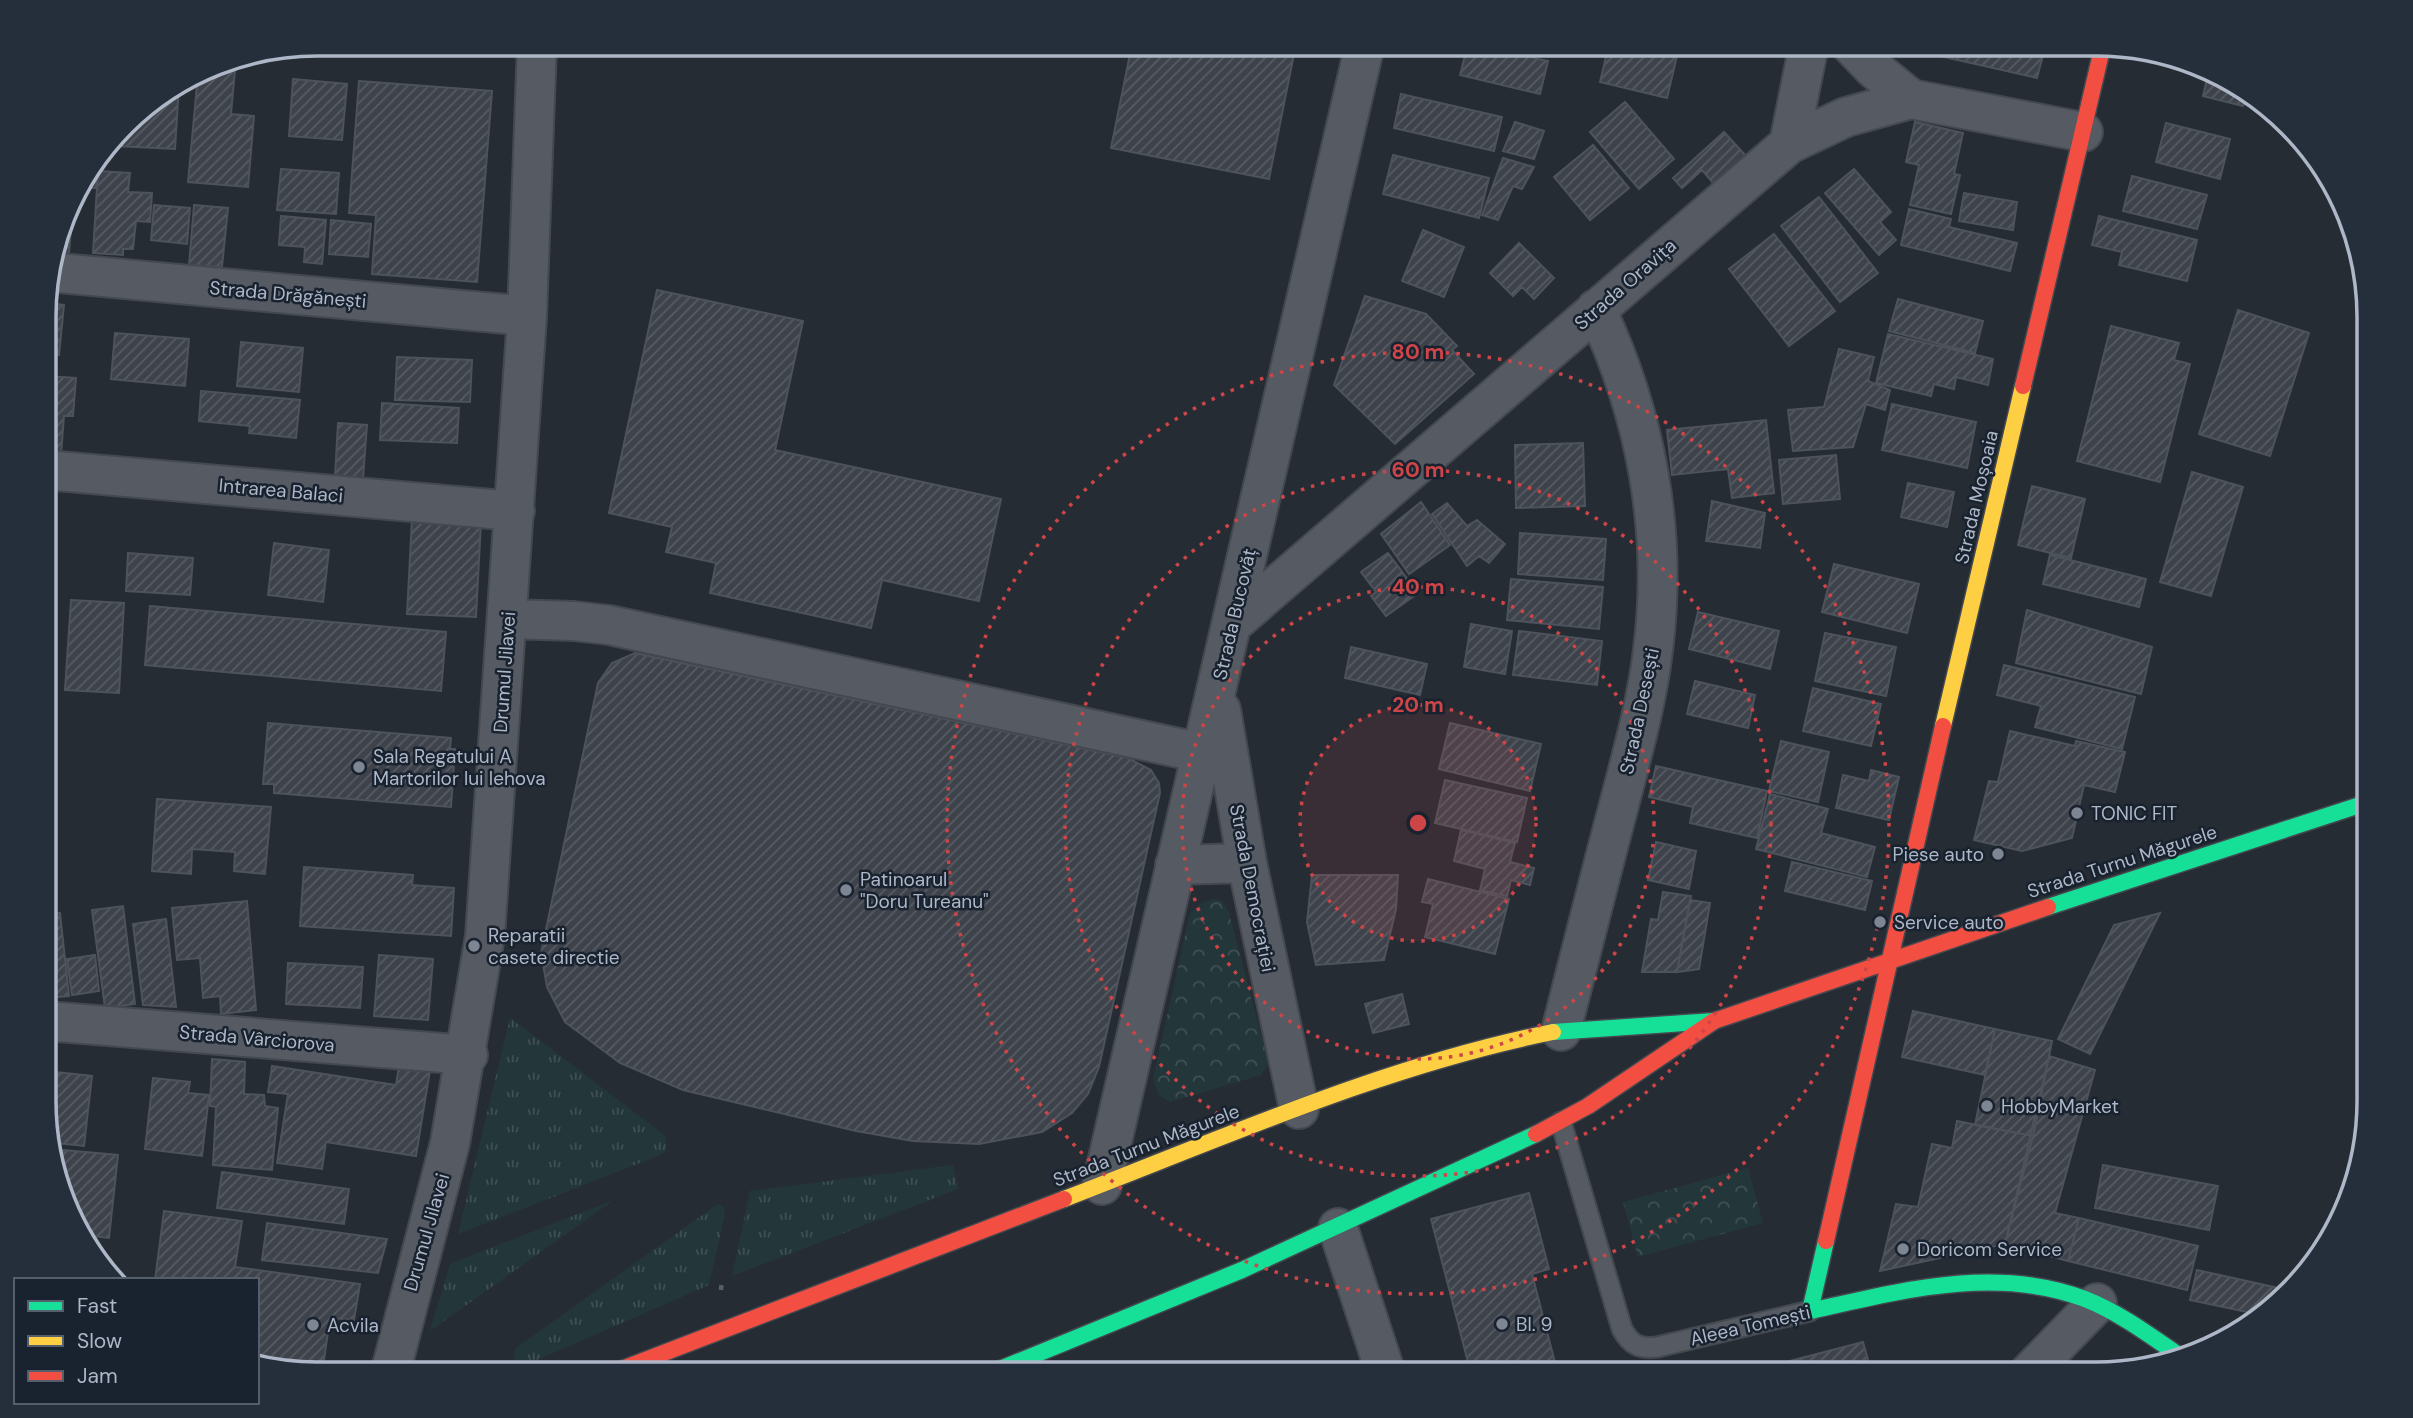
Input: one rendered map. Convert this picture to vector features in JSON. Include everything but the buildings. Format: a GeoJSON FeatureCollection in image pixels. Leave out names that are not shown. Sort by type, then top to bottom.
{"type":"FeatureCollection","features":[{"type":"Feature","properties":{"kind":"main road","name":"Strada Moșoaia"},"geometry":{"type":"LineString","coordinates":[[1889,959],[2100,56]]}},
{"type":"Feature","properties":{"kind":"main road","name":"Strada Turnu Măgurele"},"geometry":{"type":"LineString","coordinates":[[1017,1362],[1338,1228],[1561,1122],[1714,1021],[1889,959],[2357,806]]}},
{"type":"Feature","properties":{"kind":"main road"},"geometry":{"type":"LineString","coordinates":[[1810,1311],[1889,959]]}},
{"type":"Feature","properties":{"kind":"main road","name":"Strada Turnu Măgurele"},"geometry":{"type":"LineString","coordinates":[[640,1362],[1299,1109],[1499,1043],[1604,1026],[1714,1021]]}},
{"type":"Feature","properties":{"kind":"main road","name":"Aleea Tomești"},"geometry":{"type":"LineString","coordinates":[[1810,1311],[1910,1289],[1965,1281],[2012,1281],[2055,1289],[2097,1303],[2172,1350]]}},
{"type":"Feature","properties":{"kind":"street","name":"Drumul Jilavei"},"geometry":{"type":"LineString","coordinates":[[392,1362],[441,1183],[468,1055],[491,884],[527,316],[537,56]]}},
{"type":"Feature","properties":{"kind":"street","name":"Strada Bucovăț"},"geometry":{"type":"LineString","coordinates":[[1102,1185],[1362,56]]}},
{"type":"Feature","properties":{"kind":"street"},"geometry":{"type":"LineString","coordinates":[[1788,144],[1806,56]]}},
{"type":"Feature","properties":{"kind":"street"},"geometry":{"type":"LineString","coordinates":[[1862,56],[1912,99]]}},
{"type":"Feature","properties":{"kind":"street","name":"Strada Oravița"},"geometry":{"type":"LineString","coordinates":[[1231,625],[1788,144],[1846,117],[1912,99],[2083,132]]}},
{"type":"Feature","properties":{"kind":"street","name":"Strada Drăgănești"},"geometry":{"type":"LineString","coordinates":[[60,273],[527,316]]}},
{"type":"Feature","properties":{"kind":"street","name":"Strada Desești"},"geometry":{"type":"LineString","coordinates":[[1561,1031],[1646,693],[1657,596],[1654,512],[1641,433],[1623,370],[1596,309]]}},
{"type":"Feature","properties":{"kind":"street","name":"Intrarea Balaci"},"geometry":{"type":"LineString","coordinates":[[56,472],[515,510]]}},
{"type":"Feature","properties":{"kind":"street"},"geometry":{"type":"LineString","coordinates":[[508,619],[564,620],[609,625],[1202,753]]}},
{"type":"Feature","properties":{"kind":"street","name":"Strada Democrației"},"geometry":{"type":"LineString","coordinates":[[1222,666],[1224,737],[1247,863],[1299,1109]]}},
{"type":"Feature","properties":{"kind":"street"},"geometry":{"type":"LineString","coordinates":[[1175,865],[1247,863]]}},
{"type":"Feature","properties":{"kind":"street","name":"Strada Vârciorova"},"geometry":{"type":"LineString","coordinates":[[56,1022],[468,1055]]}},
{"type":"Feature","properties":{"kind":"street"},"geometry":{"type":"LineString","coordinates":[[1338,1228],[1383,1362]]}},
{"type":"Feature","properties":{"kind":"street"},"geometry":{"type":"LineString","coordinates":[[2040,1362],[2097,1303]]}},
{"type":"Feature","properties":{"kind":"lane","name":"Aleea Tomești"},"geometry":{"type":"LineString","coordinates":[[1561,1122],[1622,1329],[1629,1341],[1641,1348],[1657,1347],[1810,1311]]}},
{"type":"Feature","properties":{"kind":"green space"},"geometry":{"type":"Polygon","coordinates":[[[1213,899],[1222,901],[1229,913],[1269,1064],[1261,1075],[1170,1102],[1159,1095],[1153,1079],[1190,913],[1201,903],[1213,899]]]}},
{"type":"Feature","properties":{"kind":"green space"},"geometry":{"type":"Polygon","coordinates":[[[510,1018],[666,1136],[666,1151],[458,1234],[510,1018]]]}},
{"type":"Feature","properties":{"kind":"green space"},"geometry":{"type":"Polygon","coordinates":[[[953,1165],[958,1189],[732,1276],[750,1191],[953,1165]]]}},
{"type":"Feature","properties":{"kind":"green space"},"geometry":{"type":"Polygon","coordinates":[[[1748,1168],[1763,1223],[1638,1257],[1623,1202],[1748,1168]]]}},
{"type":"Feature","properties":{"kind":"green space"},"geometry":{"type":"Polygon","coordinates":[[[611,1202],[430,1331],[450,1264],[611,1202]]]}},
{"type":"Feature","properties":{"kind":"green space"},"geometry":{"type":"Polygon","coordinates":[[[718,1204],[723,1206],[725,1214],[709,1285],[532,1362],[513,1362],[516,1348],[718,1204]]]}},
{"type":"Feature","properties":{"kind":"traffic: fast"},"geometry":{"type":"LineString","coordinates":[[2048,907],[2357,806]]}},
{"type":"Feature","properties":{"kind":"traffic: fast"},"geometry":{"type":"LineString","coordinates":[[1553,1032],[1714,1021]]}},
{"type":"Feature","properties":{"kind":"traffic: fast"},"geometry":{"type":"LineString","coordinates":[[1017,1362],[1242,1270],[1536,1134]]}},
{"type":"Feature","properties":{"kind":"traffic: fast"},"geometry":{"type":"LineString","coordinates":[[1826,1241],[1810,1311],[1913,1289],[1982,1283],[2017,1284],[2051,1289],[2097,1304],[2172,1350]]}},
{"type":"Feature","properties":{"kind":"traffic: slow"},"geometry":{"type":"LineString","coordinates":[[1943,726],[2023,386]]}},
{"type":"Feature","properties":{"kind":"traffic: slow"},"geometry":{"type":"LineString","coordinates":[[1064,1199],[1367,1083],[1428,1063],[1553,1032]]}},
{"type":"Feature","properties":{"kind":"traffic: jam"},"geometry":{"type":"LineString","coordinates":[[2023,386],[2100,56]]}},
{"type":"Feature","properties":{"kind":"traffic: jam"},"geometry":{"type":"LineString","coordinates":[[1826,1241],[1943,726]]}},
{"type":"Feature","properties":{"kind":"traffic: jam"},"geometry":{"type":"LineString","coordinates":[[1536,1134],[1588,1106],[1714,1021],[2048,907]]}},
{"type":"Feature","properties":{"kind":"traffic: jam"},"geometry":{"type":"LineString","coordinates":[[640,1362],[1064,1199]]}},
{"type":"Feature","properties":{"kind":"place","name":"Sala Regatului A Martorilor lui Iehova"},"geometry":{"type":"Point","coordinates":[359,767]}},
{"type":"Feature","properties":{"kind":"place","name":"TONIC FIT"},"geometry":{"type":"Point","coordinates":[2077,813]}},
{"type":"Feature","properties":{"kind":"place","name":"Piese auto"},"geometry":{"type":"Point","coordinates":[1998,854]}},
{"type":"Feature","properties":{"kind":"place","name":"Patinoarul \"Doru Tureanu\""},"geometry":{"type":"Point","coordinates":[846,890]}},
{"type":"Feature","properties":{"kind":"place","name":"Service auto"},"geometry":{"type":"Point","coordinates":[1880,922]}},
{"type":"Feature","properties":{"kind":"place","name":"Reparatii casete directie"},"geometry":{"type":"Point","coordinates":[474,946]}},
{"type":"Feature","properties":{"kind":"place","name":"HobbyMarket"},"geometry":{"type":"Point","coordinates":[1987,1106]}},
{"type":"Feature","properties":{"kind":"place","name":"Doricom Service"},"geometry":{"type":"Point","coordinates":[1903,1249]}},
{"type":"Feature","properties":{"kind":"place","name":"Bl. 9"},"geometry":{"type":"Point","coordinates":[1502,1324]}},
{"type":"Feature","properties":{"kind":"place","name":"Acvila"},"geometry":{"type":"Point","coordinates":[313,1325]}}]}
